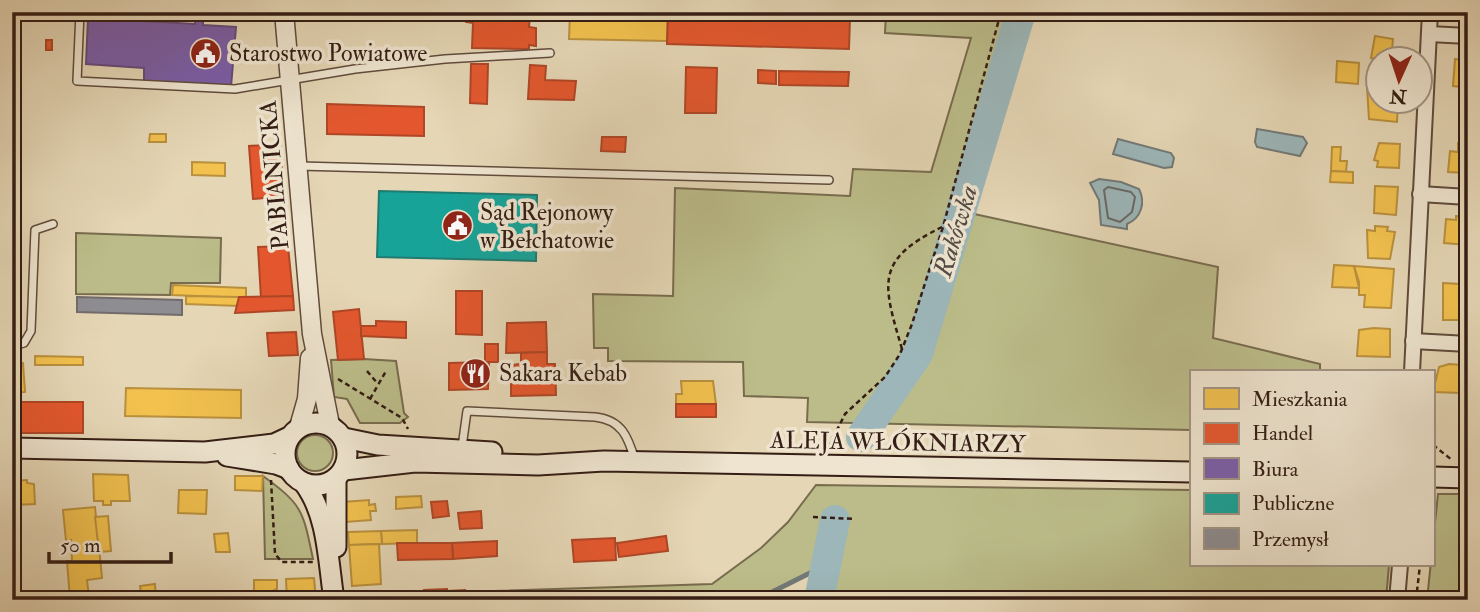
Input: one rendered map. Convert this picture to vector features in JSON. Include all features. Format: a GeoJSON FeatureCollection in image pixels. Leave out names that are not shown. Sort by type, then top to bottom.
{"type":"FeatureCollection","features":[{"type":"Feature","properties":{"kind":"main road"},"geometry":{"type":"LineString","coordinates":[[12,448],[205,452],[274,444],[312,423],[337,432],[348,458],[340,474],[335,600]]}},
{"type":"Feature","properties":{"kind":"main road"},"geometry":{"type":"LineString","coordinates":[[288,476],[285,450],[294,432]]}},
{"type":"Feature","properties":{"kind":"main road","name":"ALEJA WŁÓKNIARZY"},"geometry":{"type":"LineString","coordinates":[[337,432],[378,445],[538,466],[604,461],[828,456],[869,466],[1190,472]]}},
{"type":"Feature","properties":{"kind":"main road"},"geometry":{"type":"LineString","coordinates":[[205,452],[276,464],[313,495],[335,600]]}},
{"type":"Feature","properties":{"kind":"main road","name":"ALEJA WŁÓKNIARZY"},"geometry":{"type":"LineString","coordinates":[[340,474],[390,463],[462,457]]}},
{"type":"Feature","properties":{"kind":"main road"},"geometry":{"type":"LineString","coordinates":[[1434,477],[1462,471]]}},
{"type":"Feature","properties":{"kind":"main road"},"geometry":{"type":"LineString","coordinates":[[288,476],[313,485],[340,474]]}},
{"type":"Feature","properties":{"kind":"street","name":"PABIANICKA"},"geometry":{"type":"LineString","coordinates":[[284,12],[312,334],[307,399],[294,432]]}},
{"type":"Feature","properties":{"kind":"street"},"geometry":{"type":"LineString","coordinates":[[1412,370],[1430,12]]}},
{"type":"Feature","properties":{"kind":"street"},"geometry":{"type":"LineString","coordinates":[[1429,34],[1468,36]]}},
{"type":"Feature","properties":{"kind":"street"},"geometry":{"type":"LineString","coordinates":[[1420,194],[1468,197]]}},
{"type":"Feature","properties":{"kind":"street","name":"PABIANICKA"},"geometry":{"type":"LineString","coordinates":[[312,334],[337,432]]}},
{"type":"Feature","properties":{"kind":"street"},"geometry":{"type":"LineString","coordinates":[[1413,341],[1468,344]]}},
{"type":"Feature","properties":{"kind":"street"},"geometry":{"type":"LineString","coordinates":[[1397,600],[1400,566]]}},
{"type":"Feature","properties":{"kind":"lane"},"geometry":{"type":"LineString","coordinates":[[80,12],[77,81],[235,89],[262,86],[289,78],[445,59],[550,53]]}},
{"type":"Feature","properties":{"kind":"lane"},"geometry":{"type":"LineString","coordinates":[[298,166],[829,180]]}},
{"type":"Feature","properties":{"kind":"lane"},"geometry":{"type":"LineString","coordinates":[[12,346],[24,343],[31,331],[35,230],[53,224]]}},
{"type":"Feature","properties":{"kind":"lane"},"geometry":{"type":"LineString","coordinates":[[462,457],[467,411],[605,418],[627,434],[635,461]]}},
{"type":"Feature","properties":{"kind":"path"},"geometry":{"type":"LineString","coordinates":[[978,12],[998,22]]}},
{"type":"Feature","properties":{"kind":"path"},"geometry":{"type":"LineString","coordinates":[[828,456],[845,414],[886,377],[902,349],[943,227],[1001,12]]}},
{"type":"Feature","properties":{"kind":"path"},"geometry":{"type":"LineString","coordinates":[[902,349],[888,297],[887,278],[906,247],[943,227]]}},
{"type":"Feature","properties":{"kind":"path"},"geometry":{"type":"LineString","coordinates":[[367,370],[378,384]]}},
{"type":"Feature","properties":{"kind":"path"},"geometry":{"type":"LineString","coordinates":[[370,399],[386,371]]}},
{"type":"Feature","properties":{"kind":"path"},"geometry":{"type":"LineString","coordinates":[[330,376],[402,418],[408,429]]}},
{"type":"Feature","properties":{"kind":"path"},"geometry":{"type":"LineString","coordinates":[[1434,446],[1462,471]]}},
{"type":"Feature","properties":{"kind":"path"},"geometry":{"type":"LineString","coordinates":[[288,476],[275,554],[282,562],[316,562]]}},
{"type":"Feature","properties":{"kind":"path"},"geometry":{"type":"LineString","coordinates":[[813,517],[855,519]]}},
{"type":"Feature","properties":{"kind":"path"},"geometry":{"type":"LineString","coordinates":[[1416,600],[1420,566]]}},
{"type":"Feature","properties":{"kind":"green space"},"geometry":{"type":"Polygon","coordinates":[[[886,12],[1026,12],[965,212],[1218,267],[1213,338],[1320,364],[1320,370],[1190,370],[1190,430],[807,422],[808,398],[744,396],[743,362],[608,361],[608,348],[594,348],[593,294],[673,296],[675,188],[850,196],[853,169],[931,172],[971,38],[885,33],[886,12]]]}},
{"type":"Feature","properties":{"kind":"green space"},"geometry":{"type":"Polygon","coordinates":[[[76,233],[221,238],[220,283],[171,283],[170,295],[76,294],[76,233]]]}},
{"type":"Feature","properties":{"kind":"green space"},"geometry":{"type":"Polygon","coordinates":[[[331,360],[396,361],[404,413],[408,417],[400,423],[360,423],[347,399],[334,397],[331,360]]]}},
{"type":"Feature","properties":{"kind":"green space"},"geometry":{"type":"Polygon","coordinates":[[[315,435],[328,440],[333,453],[328,466],[315,471],[302,466],[297,453],[302,440],[315,435]]]}},
{"type":"Feature","properties":{"kind":"green space"},"geometry":{"type":"Polygon","coordinates":[[[263,476],[286,494],[299,510],[307,530],[313,559],[265,559],[263,476]]]}},
{"type":"Feature","properties":{"kind":"green space"},"geometry":{"type":"Polygon","coordinates":[[[816,485],[1190,490],[1190,566],[1389,566],[1386,600],[819,600],[827,565],[756,600],[459,600],[459,592],[712,584],[761,548],[788,522],[816,485]]]}},
{"type":"Feature","properties":{"kind":"green space"},"geometry":{"type":"Polygon","coordinates":[[[1438,494],[1468,494],[1468,600],[1427,600],[1431,566],[1434,566],[1438,494]]]}},
{"type":"Feature","properties":{"kind":"water"},"geometry":{"type":"Polygon","coordinates":[[[1257,129],[1303,137],[1307,143],[1300,156],[1257,147],[1257,129]]]}},
{"type":"Feature","properties":{"kind":"water"},"geometry":{"type":"Polygon","coordinates":[[[1118,139],[1171,153],[1174,158],[1172,167],[1164,168],[1113,154],[1118,139]]]}},
{"type":"Feature","properties":{"kind":"water"},"geometry":{"type":"Polygon","coordinates":[[[1099,179],[1121,182],[1139,189],[1141,210],[1136,218],[1127,224],[1127,229],[1101,225],[1099,200],[1090,183],[1099,179]]]}},
{"type":"Feature","properties":{"kind":"building: Mieszkania"},"geometry":{"type":"Polygon","coordinates":[[[570,12],[668,12],[667,41],[569,39],[570,12]]]}},
{"type":"Feature","properties":{"kind":"building: Mieszkania"},"geometry":{"type":"Polygon","coordinates":[[[1375,36],[1393,39],[1392,46],[1373,46],[1375,36]]]}},
{"type":"Feature","properties":{"kind":"building: Mieszkania"},"geometry":{"type":"Polygon","coordinates":[[[1455,59],[1468,61],[1468,92],[1462,92],[1462,87],[1453,86],[1455,59]]]}},
{"type":"Feature","properties":{"kind":"building: Mieszkania"},"geometry":{"type":"Polygon","coordinates":[[[1337,61],[1359,63],[1358,84],[1336,82],[1337,61]]]}},
{"type":"Feature","properties":{"kind":"building: Mieszkania"},"geometry":{"type":"Polygon","coordinates":[[[1369,116],[1397,116],[1397,122],[1369,119],[1369,116]]]}},
{"type":"Feature","properties":{"kind":"building: Mieszkania"},"geometry":{"type":"Polygon","coordinates":[[[150,134],[166,134],[166,142],[149,142],[150,134]]]}},
{"type":"Feature","properties":{"kind":"building: Mieszkania"},"geometry":{"type":"Polygon","coordinates":[[[1379,143],[1400,144],[1399,168],[1377,167],[1378,161],[1374,160],[1379,143]]]}},
{"type":"Feature","properties":{"kind":"building: Mieszkania"},"geometry":{"type":"Polygon","coordinates":[[[1458,143],[1468,143],[1468,173],[1448,172],[1450,151],[1458,152],[1458,143]]]}},
{"type":"Feature","properties":{"kind":"building: Mieszkania"},"geometry":{"type":"Polygon","coordinates":[[[1332,147],[1341,147],[1340,161],[1347,161],[1346,172],[1331,171],[1332,147]]]}},
{"type":"Feature","properties":{"kind":"building: Mieszkania"},"geometry":{"type":"Polygon","coordinates":[[[192,162],[225,163],[225,176],[192,175],[192,162]]]}},
{"type":"Feature","properties":{"kind":"building: Mieszkania"},"geometry":{"type":"Polygon","coordinates":[[[1331,171],[1353,172],[1353,183],[1330,182],[1331,171]]]}},
{"type":"Feature","properties":{"kind":"building: Mieszkania"},"geometry":{"type":"Polygon","coordinates":[[[1375,186],[1398,187],[1396,215],[1374,213],[1375,186]]]}},
{"type":"Feature","properties":{"kind":"building: Mieszkania"},"geometry":{"type":"Polygon","coordinates":[[[1456,216],[1468,217],[1468,245],[1444,243],[1446,219],[1456,220],[1456,216]]]}},
{"type":"Feature","properties":{"kind":"building: Mieszkania"},"geometry":{"type":"Polygon","coordinates":[[[1375,226],[1388,227],[1387,231],[1395,232],[1390,259],[1368,258],[1367,230],[1375,231],[1375,226]]]}},
{"type":"Feature","properties":{"kind":"building: Mieszkania"},"geometry":{"type":"Polygon","coordinates":[[[1334,265],[1354,266],[1359,288],[1332,287],[1334,265]]]}},
{"type":"Feature","properties":{"kind":"building: Mieszkania"},"geometry":{"type":"Polygon","coordinates":[[[1354,266],[1394,269],[1391,308],[1364,307],[1365,295],[1359,295],[1359,282],[1354,266]]]}},
{"type":"Feature","properties":{"kind":"building: Mieszkania"},"geometry":{"type":"Polygon","coordinates":[[[1443,283],[1460,284],[1460,293],[1466,293],[1465,320],[1443,320],[1443,283]]]}},
{"type":"Feature","properties":{"kind":"building: Mieszkania"},"geometry":{"type":"Polygon","coordinates":[[[173,285],[246,288],[246,298],[172,295],[173,285]]]}},
{"type":"Feature","properties":{"kind":"building: Mieszkania"},"geometry":{"type":"Polygon","coordinates":[[[1468,293],[1468,320],[1465,320],[1468,293]]]}},
{"type":"Feature","properties":{"kind":"building: Mieszkania"},"geometry":{"type":"Polygon","coordinates":[[[186,296],[239,297],[239,306],[186,304],[186,296]]]}},
{"type":"Feature","properties":{"kind":"building: Mieszkania"},"geometry":{"type":"Polygon","coordinates":[[[1390,329],[1390,357],[1357,356],[1359,330],[1390,329]]]}},
{"type":"Feature","properties":{"kind":"building: Mieszkania"},"geometry":{"type":"Polygon","coordinates":[[[35,356],[83,357],[83,365],[35,365],[35,356]]]}},
{"type":"Feature","properties":{"kind":"building: Mieszkania"},"geometry":{"type":"Polygon","coordinates":[[[12,357],[16,386],[12,386],[12,357]]]}},
{"type":"Feature","properties":{"kind":"building: Mieszkania"},"geometry":{"type":"Polygon","coordinates":[[[14,363],[23,363],[25,392],[17,393],[14,363]]]}},
{"type":"Feature","properties":{"kind":"building: Mieszkania"},"geometry":{"type":"Polygon","coordinates":[[[1449,364],[1462,365],[1461,393],[1434,392],[1439,367],[1449,364]]]}},
{"type":"Feature","properties":{"kind":"building: Mieszkania"},"geometry":{"type":"Polygon","coordinates":[[[1462,365],[1468,365],[1468,393],[1461,393],[1462,365]]]}},
{"type":"Feature","properties":{"kind":"building: Mieszkania"},"geometry":{"type":"Polygon","coordinates":[[[681,381],[713,381],[716,404],[676,404],[676,394],[682,394],[681,381]]]}},
{"type":"Feature","properties":{"kind":"building: Mieszkania"},"geometry":{"type":"Polygon","coordinates":[[[12,386],[16,386],[18,402],[12,403],[12,386]]]}},
{"type":"Feature","properties":{"kind":"building: Mieszkania"},"geometry":{"type":"Polygon","coordinates":[[[126,388],[241,390],[241,418],[125,416],[126,388]]]}},
{"type":"Feature","properties":{"kind":"building: Mieszkania"},"geometry":{"type":"Polygon","coordinates":[[[93,474],[128,475],[130,501],[111,501],[111,505],[103,505],[103,501],[94,501],[93,474]]]}},
{"type":"Feature","properties":{"kind":"building: Mieszkania"},"geometry":{"type":"Polygon","coordinates":[[[235,476],[263,476],[262,491],[235,490],[235,476]]]}},
{"type":"Feature","properties":{"kind":"building: Mieszkania"},"geometry":{"type":"Polygon","coordinates":[[[27,480],[27,483],[34,484],[35,504],[15,505],[16,529],[12,529],[12,481],[27,480]]]}},
{"type":"Feature","properties":{"kind":"building: Mieszkania"},"geometry":{"type":"Polygon","coordinates":[[[179,490],[207,490],[206,514],[178,513],[179,490]]]}},
{"type":"Feature","properties":{"kind":"building: Mieszkania"},"geometry":{"type":"Polygon","coordinates":[[[421,496],[422,507],[396,509],[396,497],[421,496]]]}},
{"type":"Feature","properties":{"kind":"building: Mieszkania"},"geometry":{"type":"Polygon","coordinates":[[[369,500],[369,505],[375,504],[376,511],[370,511],[371,520],[345,522],[343,502],[369,500]]]}},
{"type":"Feature","properties":{"kind":"building: Mieszkania"},"geometry":{"type":"Polygon","coordinates":[[[95,507],[102,578],[87,580],[89,597],[70,599],[67,561],[72,561],[71,540],[66,541],[63,510],[95,507]]]}},
{"type":"Feature","properties":{"kind":"building: Mieszkania"},"geometry":{"type":"Polygon","coordinates":[[[108,516],[111,551],[99,552],[95,517],[108,516]]]}},
{"type":"Feature","properties":{"kind":"building: Mieszkania"},"geometry":{"type":"Polygon","coordinates":[[[417,530],[417,543],[382,544],[381,531],[417,530]]]}},
{"type":"Feature","properties":{"kind":"building: Mieszkania"},"geometry":{"type":"Polygon","coordinates":[[[381,531],[382,544],[349,545],[348,532],[381,531]]]}},
{"type":"Feature","properties":{"kind":"building: Mieszkania"},"geometry":{"type":"Polygon","coordinates":[[[228,533],[230,552],[216,552],[214,534],[228,533]]]}},
{"type":"Feature","properties":{"kind":"building: Mieszkania"},"geometry":{"type":"Polygon","coordinates":[[[379,544],[381,584],[352,586],[349,545],[379,544]]]}},
{"type":"Feature","properties":{"kind":"building: Mieszkania"},"geometry":{"type":"Polygon","coordinates":[[[314,578],[316,600],[287,600],[286,579],[314,578]]]}},
{"type":"Feature","properties":{"kind":"building: Mieszkania"},"geometry":{"type":"Polygon","coordinates":[[[254,580],[277,580],[277,589],[268,593],[268,597],[262,597],[262,593],[254,593],[254,580]]]}},
{"type":"Feature","properties":{"kind":"building: Mieszkania"},"geometry":{"type":"Polygon","coordinates":[[[155,584],[156,600],[137,600],[142,599],[140,586],[155,584]]]}},
{"type":"Feature","properties":{"kind":"building: Mieszkania"},"geometry":{"type":"Polygon","coordinates":[[[128,595],[129,600],[109,600],[109,597],[128,595]]]}},
{"type":"Feature","properties":{"kind":"building: Handel"},"geometry":{"type":"Polygon","coordinates":[[[473,12],[530,15],[529,27],[536,28],[536,46],[529,45],[529,49],[472,48],[473,23],[466,22],[466,14],[473,12]]]}},
{"type":"Feature","properties":{"kind":"building: Handel"},"geometry":{"type":"Polygon","coordinates":[[[668,13],[850,18],[849,49],[667,44],[668,13]]]}},
{"type":"Feature","properties":{"kind":"building: Handel"},"geometry":{"type":"Polygon","coordinates":[[[12,29],[21,29],[20,104],[12,104],[12,29]]]}},
{"type":"Feature","properties":{"kind":"building: Handel"},"geometry":{"type":"Polygon","coordinates":[[[46,40],[52,40],[52,50],[46,50],[46,40]]]}},
{"type":"Feature","properties":{"kind":"building: Handel"},"geometry":{"type":"Polygon","coordinates":[[[471,64],[488,64],[487,104],[470,103],[471,64]]]}},
{"type":"Feature","properties":{"kind":"building: Handel"},"geometry":{"type":"Polygon","coordinates":[[[530,65],[546,66],[545,80],[576,81],[574,100],[528,99],[530,65]]]}},
{"type":"Feature","properties":{"kind":"building: Handel"},"geometry":{"type":"Polygon","coordinates":[[[686,67],[717,68],[716,113],[685,113],[686,67]]]}},
{"type":"Feature","properties":{"kind":"building: Handel"},"geometry":{"type":"Polygon","coordinates":[[[758,70],[776,71],[776,84],[758,83],[758,70]]]}},
{"type":"Feature","properties":{"kind":"building: Handel"},"geometry":{"type":"Polygon","coordinates":[[[779,71],[849,72],[848,86],[779,85],[779,71]]]}},
{"type":"Feature","properties":{"kind":"building: Handel"},"geometry":{"type":"Polygon","coordinates":[[[327,104],[424,107],[424,136],[327,134],[327,104]]]}},
{"type":"Feature","properties":{"kind":"building: Handel"},"geometry":{"type":"Polygon","coordinates":[[[602,137],[626,137],[625,152],[601,151],[602,137]]]}},
{"type":"Feature","properties":{"kind":"building: Handel"},"geometry":{"type":"Polygon","coordinates":[[[12,144],[19,144],[17,329],[12,329],[12,144]]]}},
{"type":"Feature","properties":{"kind":"building: Handel"},"geometry":{"type":"Polygon","coordinates":[[[280,144],[284,196],[253,199],[249,146],[280,144]]]}},
{"type":"Feature","properties":{"kind":"building: Handel"},"geometry":{"type":"Polygon","coordinates":[[[288,246],[293,296],[261,298],[258,247],[288,246]]]}},
{"type":"Feature","properties":{"kind":"building: Handel"},"geometry":{"type":"Polygon","coordinates":[[[456,291],[482,291],[482,335],[456,334],[456,291]]]}},
{"type":"Feature","properties":{"kind":"building: Handel"},"geometry":{"type":"Polygon","coordinates":[[[293,296],[294,310],[235,313],[239,297],[293,296]]]}},
{"type":"Feature","properties":{"kind":"building: Handel"},"geometry":{"type":"Polygon","coordinates":[[[359,309],[364,359],[338,360],[333,312],[359,309]]]}},
{"type":"Feature","properties":{"kind":"building: Handel"},"geometry":{"type":"Polygon","coordinates":[[[376,321],[406,322],[406,338],[361,336],[361,326],[376,326],[376,321]]]}},
{"type":"Feature","properties":{"kind":"building: Handel"},"geometry":{"type":"Polygon","coordinates":[[[546,322],[547,352],[506,353],[507,323],[546,322]]]}},
{"type":"Feature","properties":{"kind":"building: Handel"},"geometry":{"type":"Polygon","coordinates":[[[296,332],[298,355],[269,356],[267,333],[296,332]]]}},
{"type":"Feature","properties":{"kind":"building: Handel"},"geometry":{"type":"Polygon","coordinates":[[[485,344],[498,344],[498,362],[485,362],[485,344]]]}},
{"type":"Feature","properties":{"kind":"building: Handel"},"geometry":{"type":"Polygon","coordinates":[[[547,352],[547,364],[555,364],[556,395],[511,396],[511,365],[521,364],[521,353],[547,352]]]}},
{"type":"Feature","properties":{"kind":"building: Handel"},"geometry":{"type":"Polygon","coordinates":[[[489,362],[488,389],[449,390],[449,363],[489,362]]]}},
{"type":"Feature","properties":{"kind":"building: Handel"},"geometry":{"type":"Polygon","coordinates":[[[18,402],[83,402],[83,433],[21,433],[18,402]]]}},
{"type":"Feature","properties":{"kind":"building: Handel"},"geometry":{"type":"Polygon","coordinates":[[[676,404],[716,404],[716,417],[676,417],[676,404]]]}},
{"type":"Feature","properties":{"kind":"building: Handel"},"geometry":{"type":"Polygon","coordinates":[[[447,501],[449,516],[433,518],[431,502],[447,501]]]}},
{"type":"Feature","properties":{"kind":"building: Handel"},"geometry":{"type":"Polygon","coordinates":[[[481,511],[482,528],[460,529],[458,513],[481,511]]]}},
{"type":"Feature","properties":{"kind":"building: Handel"},"geometry":{"type":"Polygon","coordinates":[[[666,536],[668,551],[619,557],[617,543],[666,536]]]}},
{"type":"Feature","properties":{"kind":"building: Handel"},"geometry":{"type":"Polygon","coordinates":[[[615,538],[616,560],[574,562],[572,540],[615,538]]]}},
{"type":"Feature","properties":{"kind":"building: Handel"},"geometry":{"type":"Polygon","coordinates":[[[497,541],[497,556],[453,559],[452,543],[497,541]]]}},
{"type":"Feature","properties":{"kind":"building: Handel"},"geometry":{"type":"Polygon","coordinates":[[[397,543],[452,543],[453,559],[398,560],[397,543]]]}},
{"type":"Feature","properties":{"kind":"building: Handel"},"geometry":{"type":"Polygon","coordinates":[[[424,590],[465,590],[465,600],[425,600],[424,590]]]}},
{"type":"Feature","properties":{"kind":"building: Biura"},"geometry":{"type":"Polygon","coordinates":[[[88,18],[195,24],[195,19],[203,19],[203,25],[236,27],[231,87],[144,83],[144,68],[86,64],[88,18]]]}},
{"type":"Feature","properties":{"kind":"building: Publiczne","name":"Sąd Rejonowy w Bełchatowie"},"geometry":{"type":"Polygon","coordinates":[[[379,191],[537,195],[536,261],[377,257],[379,191]]]}},
{"type":"Feature","properties":{"kind":"building: Przemysł"},"geometry":{"type":"Polygon","coordinates":[[[77,297],[182,300],[182,315],[77,312],[77,297]]]}},
{"type":"Feature","properties":{"kind":"waterway","name":"Rakówka"},"geometry":{"type":"LineString","coordinates":[[861,437],[918,354],[1021,12]]}},
{"type":"Feature","properties":{"kind":"waterway","name":"Rakówka"},"geometry":{"type":"LineString","coordinates":[[819,600],[835,520]]}},
{"type":"Feature","properties":{"kind":"waterway","name":"Rakówka"},"geometry":{"type":"LineString","coordinates":[[756,600],[828,564]]}},
{"type":"Feature","properties":{"kind":"place","name":"Starostwo Powiatowe"},"geometry":{"type":"Point","coordinates":[206,53]}},
{"type":"Feature","properties":{"kind":"place","name":"Sąd Rejonowy w Bełchatowie"},"geometry":{"type":"Point","coordinates":[457,226]}},
{"type":"Feature","properties":{"kind":"place","name":"Sakara Kebab"},"geometry":{"type":"Point","coordinates":[476,373]}}]}
